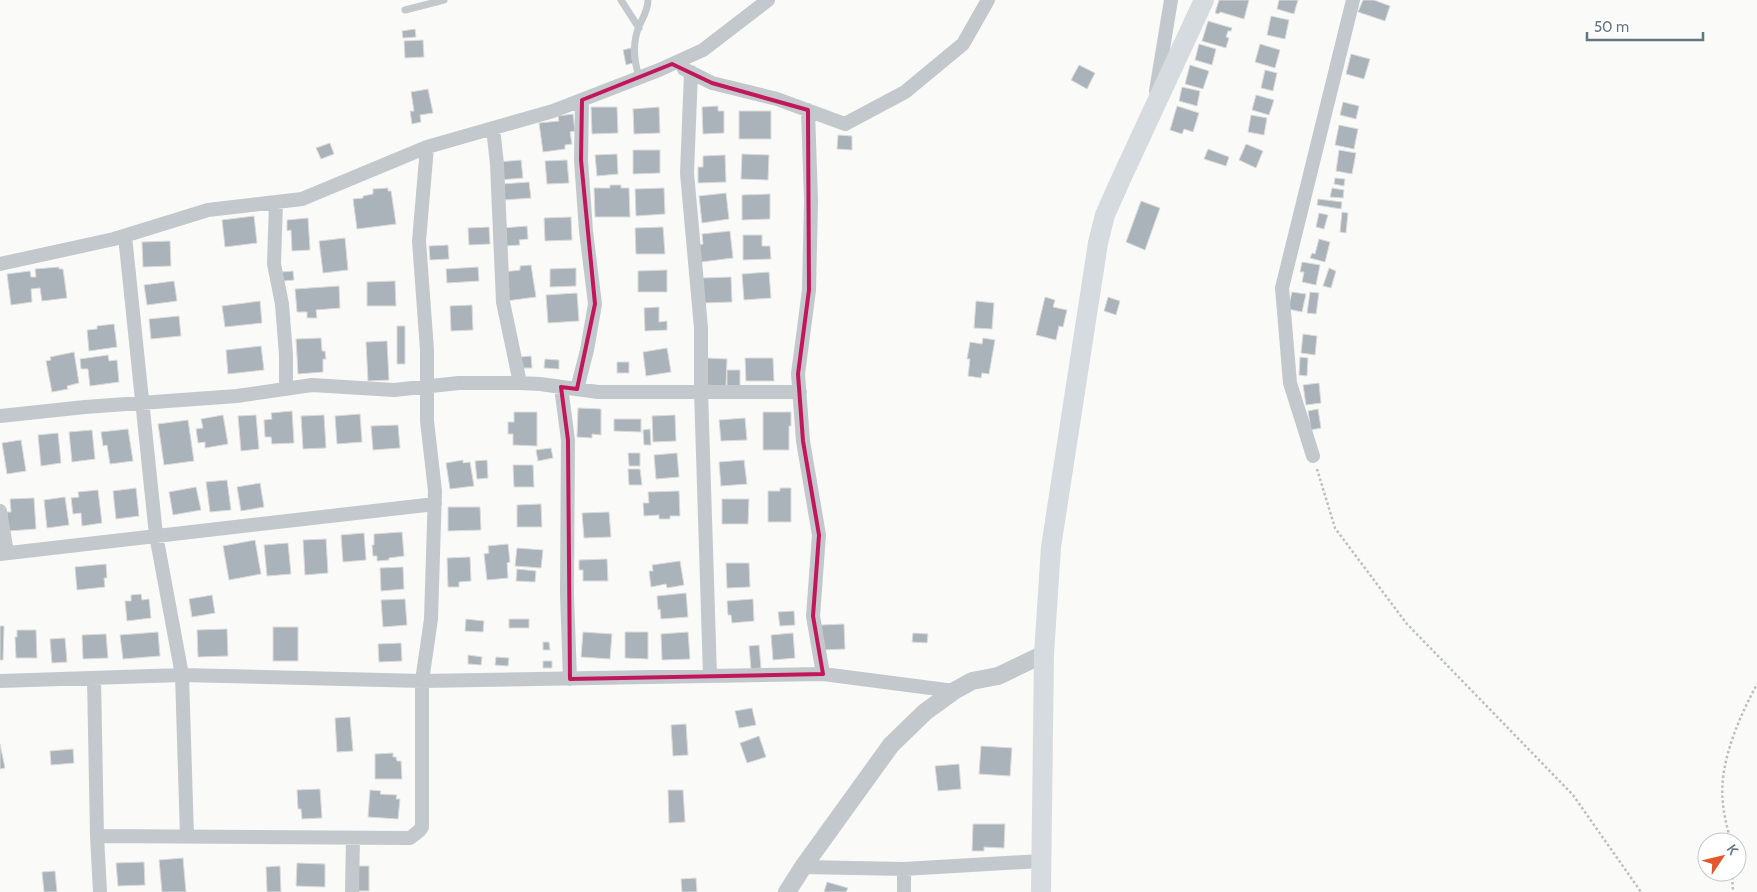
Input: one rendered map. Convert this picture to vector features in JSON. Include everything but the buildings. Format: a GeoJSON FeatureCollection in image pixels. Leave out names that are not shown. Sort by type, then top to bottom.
{"type":"FeatureCollection","features":[{"type":"Feature","properties":{"kind":"main road"},"geometry":{"type":"LineString","coordinates":[[1041,892],[1044,654],[1051,547],[1098,243],[1105,215],[1204,0]]}},
{"type":"Feature","properties":{"kind":"street"},"geometry":{"type":"LineString","coordinates":[[0,264],[125,236],[208,210],[302,199],[426,147],[553,111],[672,64],[703,50],[768,0]]}},
{"type":"Feature","properties":{"kind":"street"},"geometry":{"type":"LineString","coordinates":[[672,64],[712,83],[777,99],[845,124],[905,92],[963,44],[988,0]]}},
{"type":"Feature","properties":{"kind":"street"},"geometry":{"type":"LineString","coordinates":[[1153,111],[1171,0]]}},
{"type":"Feature","properties":{"kind":"street"},"geometry":{"type":"LineString","coordinates":[[1313,456],[1290,383],[1282,288],[1353,0]]}},
{"type":"Feature","properties":{"kind":"street"},"geometry":{"type":"LineString","coordinates":[[691,72],[688,173],[701,328],[701,391],[710,676]]}},
{"type":"Feature","properties":{"kind":"street"},"geometry":{"type":"LineString","coordinates":[[578,389],[588,350],[596,304],[586,231],[581,160],[582,100]]}},
{"type":"Feature","properties":{"kind":"street"},"geometry":{"type":"LineString","coordinates":[[808,110],[811,201],[809,290],[798,374],[803,441],[819,535],[813,616],[823,674]]}},
{"type":"Feature","properties":{"kind":"street"},"geometry":{"type":"LineString","coordinates":[[493,128],[497,164],[503,302],[520,383]]}},
{"type":"Feature","properties":{"kind":"street"},"geometry":{"type":"LineString","coordinates":[[97,836],[410,838],[422,827],[422,681],[432,619],[435,491],[427,421],[427,350],[419,240],[426,147]]}},
{"type":"Feature","properties":{"kind":"street"},"geometry":{"type":"LineString","coordinates":[[276,202],[274,264],[282,304],[286,355],[286,389]]}},
{"type":"Feature","properties":{"kind":"street"},"geometry":{"type":"LineString","coordinates":[[125,236],[156,535],[182,675],[187,836]]}},
{"type":"Feature","properties":{"kind":"street"},"geometry":{"type":"LineString","coordinates":[[0,416],[237,396],[312,385],[394,390],[459,383],[520,383],[598,392],[800,392]]}},
{"type":"Feature","properties":{"kind":"street"},"geometry":{"type":"LineString","coordinates":[[561,387],[568,440],[567,594],[570,678]]}},
{"type":"Feature","properties":{"kind":"street"},"geometry":{"type":"LineString","coordinates":[[0,511],[3,553],[434,504]]}},
{"type":"Feature","properties":{"kind":"street"},"geometry":{"type":"LineString","coordinates":[[787,892],[891,745],[925,712],[954,691],[972,681],[998,676],[1044,654]]}},
{"type":"Feature","properties":{"kind":"street"},"geometry":{"type":"LineString","coordinates":[[0,681],[182,675],[422,681],[823,674],[954,691]]}},
{"type":"Feature","properties":{"kind":"street"},"geometry":{"type":"LineString","coordinates":[[94,678],[100,892]]}},
{"type":"Feature","properties":{"kind":"street"},"geometry":{"type":"LineString","coordinates":[[352,892],[353,838]]}},
{"type":"Feature","properties":{"kind":"street"},"geometry":{"type":"LineString","coordinates":[[803,867],[904,869],[1040,861]]}},
{"type":"Feature","properties":{"kind":"street"},"geometry":{"type":"LineString","coordinates":[[904,869],[904,892]]}},
{"type":"Feature","properties":{"kind":"lane"},"geometry":{"type":"LineString","coordinates":[[405,10],[444,0]]}},
{"type":"Feature","properties":{"kind":"lane"},"geometry":{"type":"LineString","coordinates":[[621,0],[638,28]]}},
{"type":"Feature","properties":{"kind":"lane"},"geometry":{"type":"LineString","coordinates":[[639,77],[634,59],[634,49],[638,28],[647,9],[648,0]]}},
{"type":"Feature","properties":{"kind":"path"},"geometry":{"type":"LineString","coordinates":[[1313,456],[1335,528],[1407,624],[1573,795],[1641,892]]}},
{"type":"Feature","properties":{"kind":"path"},"geometry":{"type":"LineString","coordinates":[[1729,832],[1723,804],[1723,775],[1743,712],[1757,684]]}},
{"type":"Feature","properties":{"kind":"highlighted area"},"geometry":{"type":"Polygon","coordinates":[[[672,64],[712,83],[808,110],[809,290],[798,374],[803,441],[819,535],[813,616],[823,674],[570,679],[568,440],[561,387],[577,389],[595,304],[581,160],[582,100],[672,64]]]}}]}
